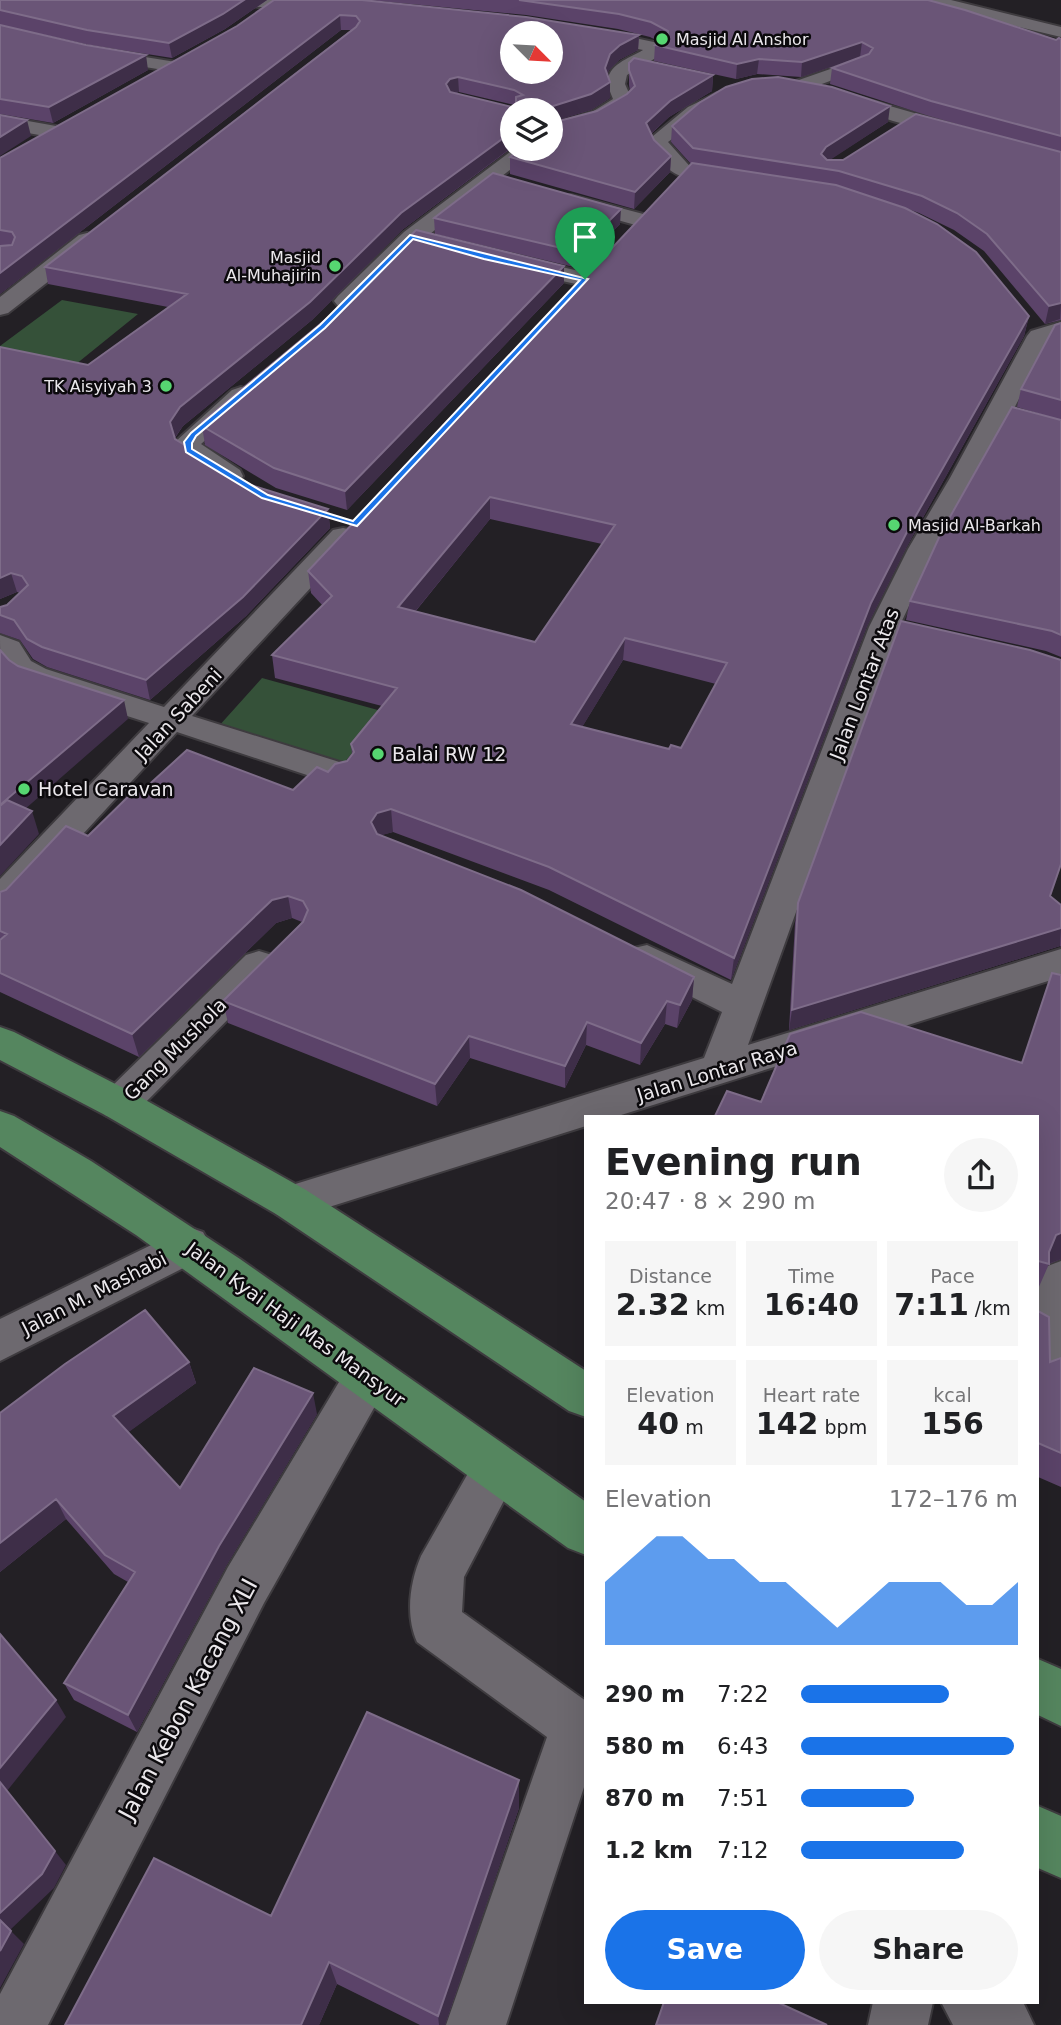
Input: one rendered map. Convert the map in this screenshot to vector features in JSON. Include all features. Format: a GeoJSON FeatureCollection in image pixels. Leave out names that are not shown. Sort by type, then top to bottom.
{"type":"FeatureCollection","features":[{"type":"Feature","properties":{"kind":"main road"},"geometry":{"type":"LineString","coordinates":[[0,1042],[119,1104],[291,1202],[584,1395]]}},
{"type":"Feature","properties":{"kind":"main road","name":"Jalan Kyai Haji Mas Mansyur"},"geometry":{"type":"LineString","coordinates":[[2,1135],[188,1245],[496,1470],[584,1530]]}},
{"type":"Feature","properties":{"kind":"main road"},"geometry":{"type":"LineString","coordinates":[[1039,1686],[1061,1699]]}},
{"type":"Feature","properties":{"kind":"main road"},"geometry":{"type":"LineString","coordinates":[[1039,1836],[1061,1850]]}},
{"type":"Feature","properties":{"kind":"street"},"geometry":{"type":"LineString","coordinates":[[248,0],[280,2],[255,20]]}},
{"type":"Feature","properties":{"kind":"street"},"geometry":{"type":"LineString","coordinates":[[930,0],[1061,32]]}},
{"type":"Feature","properties":{"kind":"street"},"geometry":{"type":"LineString","coordinates":[[563,125],[606,113],[618,105],[623,100],[616,84],[617,77],[628,66],[657,48],[627,39],[572,30]]}},
{"type":"Feature","properties":{"kind":"street"},"geometry":{"type":"LineString","coordinates":[[0,32],[18,34],[89,53],[182,63],[152,80]]}},
{"type":"Feature","properties":{"kind":"street"},"geometry":{"type":"LineString","coordinates":[[600,62],[656,69]]}},
{"type":"Feature","properties":{"kind":"street"},"geometry":{"type":"LineString","coordinates":[[803,85],[859,64]]}},
{"type":"Feature","properties":{"kind":"street"},"geometry":{"type":"LineString","coordinates":[[496,259],[636,226],[676,162],[661,152],[657,141],[695,111],[732,87],[705,81]]}},
{"type":"Feature","properties":{"kind":"street"},"geometry":{"type":"LineString","coordinates":[[780,82],[803,85],[858,102],[900,123],[1061,161]]}},
{"type":"Feature","properties":{"kind":"street"},"geometry":{"type":"LineString","coordinates":[[0,122],[62,129],[34,147]]}},
{"type":"Feature","properties":{"kind":"street"},"geometry":{"type":"LineString","coordinates":[[331,317],[412,237],[510,161]]}},
{"type":"Feature","properties":{"kind":"street"},"geometry":{"type":"LineString","coordinates":[[489,177],[514,184]]}},
{"type":"Feature","properties":{"kind":"street"},"geometry":{"type":"LineString","coordinates":[[552,195],[636,226]]}},
{"type":"Feature","properties":{"kind":"street"},"geometry":{"type":"LineString","coordinates":[[0,308],[98,231]]}},
{"type":"Feature","properties":{"kind":"street"},"geometry":{"type":"LineString","coordinates":[[412,237],[436,243]]}},
{"type":"Feature","properties":{"kind":"street","name":"Jalan Lontar Atas"},"geometry":{"type":"LineString","coordinates":[[719,1071],[884,627],[922,549],[964,478],[1008,415],[1041,328]]}},
{"type":"Feature","properties":{"kind":"street"},"geometry":{"type":"LineString","coordinates":[[245,485],[189,450],[188,442],[263,376]]}},
{"type":"Feature","properties":{"kind":"street","name":"Jalan Sabeni"},"geometry":{"type":"LineString","coordinates":[[0,901],[171,722],[349,518]]}},
{"type":"Feature","properties":{"kind":"street"},"geometry":{"type":"LineString","coordinates":[[884,627],[917,634]]}},
{"type":"Feature","properties":{"kind":"street"},"geometry":{"type":"LineString","coordinates":[[0,644],[8,649],[19,667],[35,676],[171,722],[337,773]]}},
{"type":"Feature","properties":{"kind":"street","name":"Gang Mushola"},"geometry":{"type":"LineString","coordinates":[[119,1104],[281,943]]}},
{"type":"Feature","properties":{"kind":"street"},"geometry":{"type":"LineString","coordinates":[[620,944],[743,1006]]}},
{"type":"Feature","properties":{"kind":"street","name":"Jalan Lontar Raya"},"geometry":{"type":"LineString","coordinates":[[291,1202],[1061,963]]}},
{"type":"Feature","properties":{"kind":"street","name":"Jalan M. Mashabi"},"geometry":{"type":"LineString","coordinates":[[0,1341],[188,1245]]}},
{"type":"Feature","properties":{"kind":"street"},"geometry":{"type":"LineString","coordinates":[[1039,1364],[1061,1280]]}},
{"type":"Feature","properties":{"kind":"street","name":"Jalan Kebon Kacang XLI"},"geometry":{"type":"LineString","coordinates":[[16,2025],[246,1585],[367,1377]]}},
{"type":"Feature","properties":{"kind":"street"},"geometry":{"type":"LineString","coordinates":[[476,2025],[582,1730],[435,1624],[439,1573],[496,1470]]}},
{"type":"Feature","properties":{"kind":"street"},"geometry":{"type":"LineString","coordinates":[[898,2025],[903,2004]]}},
{"type":"Feature","properties":{"kind":"street"},"geometry":{"type":"LineString","coordinates":[[974,2004],[1004,2025]]}},
{"type":"Feature","properties":{"kind":"green space"},"geometry":{"type":"Polygon","coordinates":[[[62,300],[138,314],[65,373],[0,359],[0,346],[62,300]]]}},
{"type":"Feature","properties":{"kind":"green space"},"geometry":{"type":"Polygon","coordinates":[[[262,678],[385,712],[344,763],[218,727],[262,678]]]}},
{"type":"Feature","properties":{"kind":"building"},"geometry":{"type":"Polygon","coordinates":[[[0,0],[244,0],[169,43],[87,30],[0,10],[0,0]]]}},
{"type":"Feature","properties":{"kind":"building"},"geometry":{"type":"Polygon","coordinates":[[[274,0],[362,0],[551,21],[500,21],[500,84],[564,84],[564,23],[639,35],[610,54],[605,68],[610,82],[591,94],[563,103],[563,98],[516,98],[523,95],[514,90],[458,77],[450,79],[446,84],[450,92],[500,104],[500,141],[401,213],[310,302],[180,407],[170,422],[175,439],[251,485],[328,509],[243,597],[146,680],[42,647],[27,639],[14,620],[0,615],[0,607],[7,605],[28,585],[22,576],[11,573],[0,578],[0,347],[88,365],[187,294],[45,267],[356,27],[360,21],[356,16],[340,15],[0,273],[0,246],[12,245],[15,237],[12,232],[0,230],[0,158],[237,26],[274,0]]]}},
{"type":"Feature","properties":{"kind":"building"},"geometry":{"type":"Polygon","coordinates":[[[519,0],[928,0],[1056,40],[1061,39],[1061,136],[931,101],[832,68],[869,54],[873,48],[862,42],[802,62],[759,59],[737,64],[655,45],[668,35],[668,31],[651,22],[619,14],[519,0]]]}},
{"type":"Feature","properties":{"kind":"building"},"geometry":{"type":"Polygon","coordinates":[[[0,25],[86,45],[146,55],[49,107],[0,99],[0,25]]]}},
{"type":"Feature","properties":{"kind":"building"},"geometry":{"type":"Polygon","coordinates":[[[634,58],[713,75],[670,101],[646,123],[654,140],[671,156],[635,192],[524,161],[563,161],[563,120],[597,111],[627,94],[635,86],[629,63],[634,58]]]}},
{"type":"Feature","properties":{"kind":"building"},"geometry":{"type":"Polygon","coordinates":[[[778,77],[832,87],[890,106],[826,147],[821,154],[827,160],[843,160],[916,114],[1061,152],[1061,303],[1049,306],[987,234],[957,213],[922,196],[839,171],[693,148],[672,126],[699,103],[726,87],[752,79],[778,77]]]}},
{"type":"Feature","properties":{"kind":"building"},"geometry":{"type":"Polygon","coordinates":[[[0,115],[27,120],[0,137],[0,115]]]}},
{"type":"Feature","properties":{"kind":"building"},"geometry":{"type":"Polygon","coordinates":[[[692,163],[836,185],[905,208],[937,224],[976,252],[1029,316],[910,526],[871,603],[734,958],[549,867],[391,809],[377,813],[371,822],[377,834],[521,890],[694,977],[680,1005],[667,1001],[641,1043],[587,1022],[565,1066],[469,1036],[435,1084],[223,1001],[303,922],[308,910],[303,901],[288,896],[272,900],[132,1034],[0,973],[0,940],[7,934],[0,931],[0,892],[6,890],[66,826],[88,836],[136,789],[142,791],[187,750],[293,790],[317,767],[328,772],[335,764],[347,761],[354,752],[351,744],[397,688],[272,655],[332,596],[308,571],[692,163]],[[490,497],[398,607],[535,642],[615,525],[490,497]],[[625,638],[571,724],[669,749],[671,745],[681,748],[727,663],[625,638]]]}},
{"type":"Feature","properties":{"kind":"building"},"geometry":{"type":"Polygon","coordinates":[[[493,173],[621,209],[578,252],[434,218],[493,173]]]}},
{"type":"Feature","properties":{"kind":"building"},"geometry":{"type":"Polygon","coordinates":[[[416,230],[564,266],[345,491],[274,468],[202,426],[202,422],[330,316],[416,230]]]}},
{"type":"Feature","properties":{"kind":"building"},"geometry":{"type":"Polygon","coordinates":[[[1061,323],[1061,400],[1021,389],[1055,325],[1061,323]]]}},
{"type":"Feature","properties":{"kind":"building"},"geometry":{"type":"Polygon","coordinates":[[[1012,407],[1061,420],[1061,635],[910,601],[942,531],[1012,407]]]}},
{"type":"Feature","properties":{"kind":"building"},"geometry":{"type":"Polygon","coordinates":[[[901,621],[1030,650],[1061,660],[1061,864],[1050,896],[1061,905],[1061,928],[792,1010],[798,903],[901,621]]]}},
{"type":"Feature","properties":{"kind":"building"},"geometry":{"type":"Polygon","coordinates":[[[0,650],[18,666],[124,700],[0,805],[0,650]]]}},
{"type":"Feature","properties":{"kind":"building"},"geometry":{"type":"Polygon","coordinates":[[[7,800],[32,811],[0,845],[0,806],[7,800]]]}},
{"type":"Feature","properties":{"kind":"building"},"geometry":{"type":"Polygon","coordinates":[[[1052,973],[1061,975],[1061,1233],[1056,1235],[1049,1252],[1049,1264],[1039,1261],[1039,1115],[715,1115],[727,1091],[761,1102],[790,1034],[861,1012],[1022,1063],[1052,973]]]}},
{"type":"Feature","properties":{"kind":"building"},"geometry":{"type":"Polygon","coordinates":[[[145,1310],[189,1362],[113,1416],[180,1488],[254,1368],[313,1393],[219,1546],[128,1715],[64,1683],[135,1572],[105,1555],[56,1499],[0,1543],[0,1413],[65,1364],[145,1310]]]}},
{"type":"Feature","properties":{"kind":"building"},"geometry":{"type":"Polygon","coordinates":[[[1039,1312],[1049,1317],[1050,1362],[1061,1358],[1061,1453],[1039,1443],[1039,1312]]]}},
{"type":"Feature","properties":{"kind":"building"},"geometry":{"type":"Polygon","coordinates":[[[0,1634],[56,1700],[0,1768],[0,1634]]]}},
{"type":"Feature","properties":{"kind":"building"},"geometry":{"type":"Polygon","coordinates":[[[367,1712],[519,1780],[438,2016],[329,1962],[301,2025],[65,2025],[154,1858],[271,1916],[367,1712]]]}},
{"type":"Feature","properties":{"kind":"building"},"geometry":{"type":"Polygon","coordinates":[[[0,1782],[55,1851],[42,1874],[0,1913],[0,1782]]]}},
{"type":"Feature","properties":{"kind":"building"},"geometry":{"type":"Polygon","coordinates":[[[0,1920],[11,1931],[0,1951],[0,1920]]]}},
{"type":"Feature","properties":{"kind":"building"},"geometry":{"type":"Polygon","coordinates":[[[663,2004],[781,2004],[827,2025],[656,2025],[663,2004]]]}},
{"type":"Feature","properties":{"kind":"place","name":"Masjid Al Anshor"},"geometry":{"type":"Point","coordinates":[662,39]}},
{"type":"Feature","properties":{"kind":"place","name":"Masjid Al-Muhajirin"},"geometry":{"type":"Point","coordinates":[335,266]}},
{"type":"Feature","properties":{"kind":"place","name":"TK Aisyiyah 3"},"geometry":{"type":"Point","coordinates":[166,386]}},
{"type":"Feature","properties":{"kind":"place","name":"Masjid Al-Barkah"},"geometry":{"type":"Point","coordinates":[894,525]}},
{"type":"Feature","properties":{"kind":"place","name":"Balai RW 12"},"geometry":{"type":"Point","coordinates":[378,754]}},
{"type":"Feature","properties":{"kind":"place","name":"Hotel Caravan"},"geometry":{"type":"Point","coordinates":[24,789]}},
{"type":"Feature","properties":{"kind":"route"},"geometry":{"type":"LineString","coordinates":[[412,237],[484,257],[585,279],[354,524],[265,496],[189,450],[188,442],[194,435],[323,327],[384,262],[412,237]]}}]}
